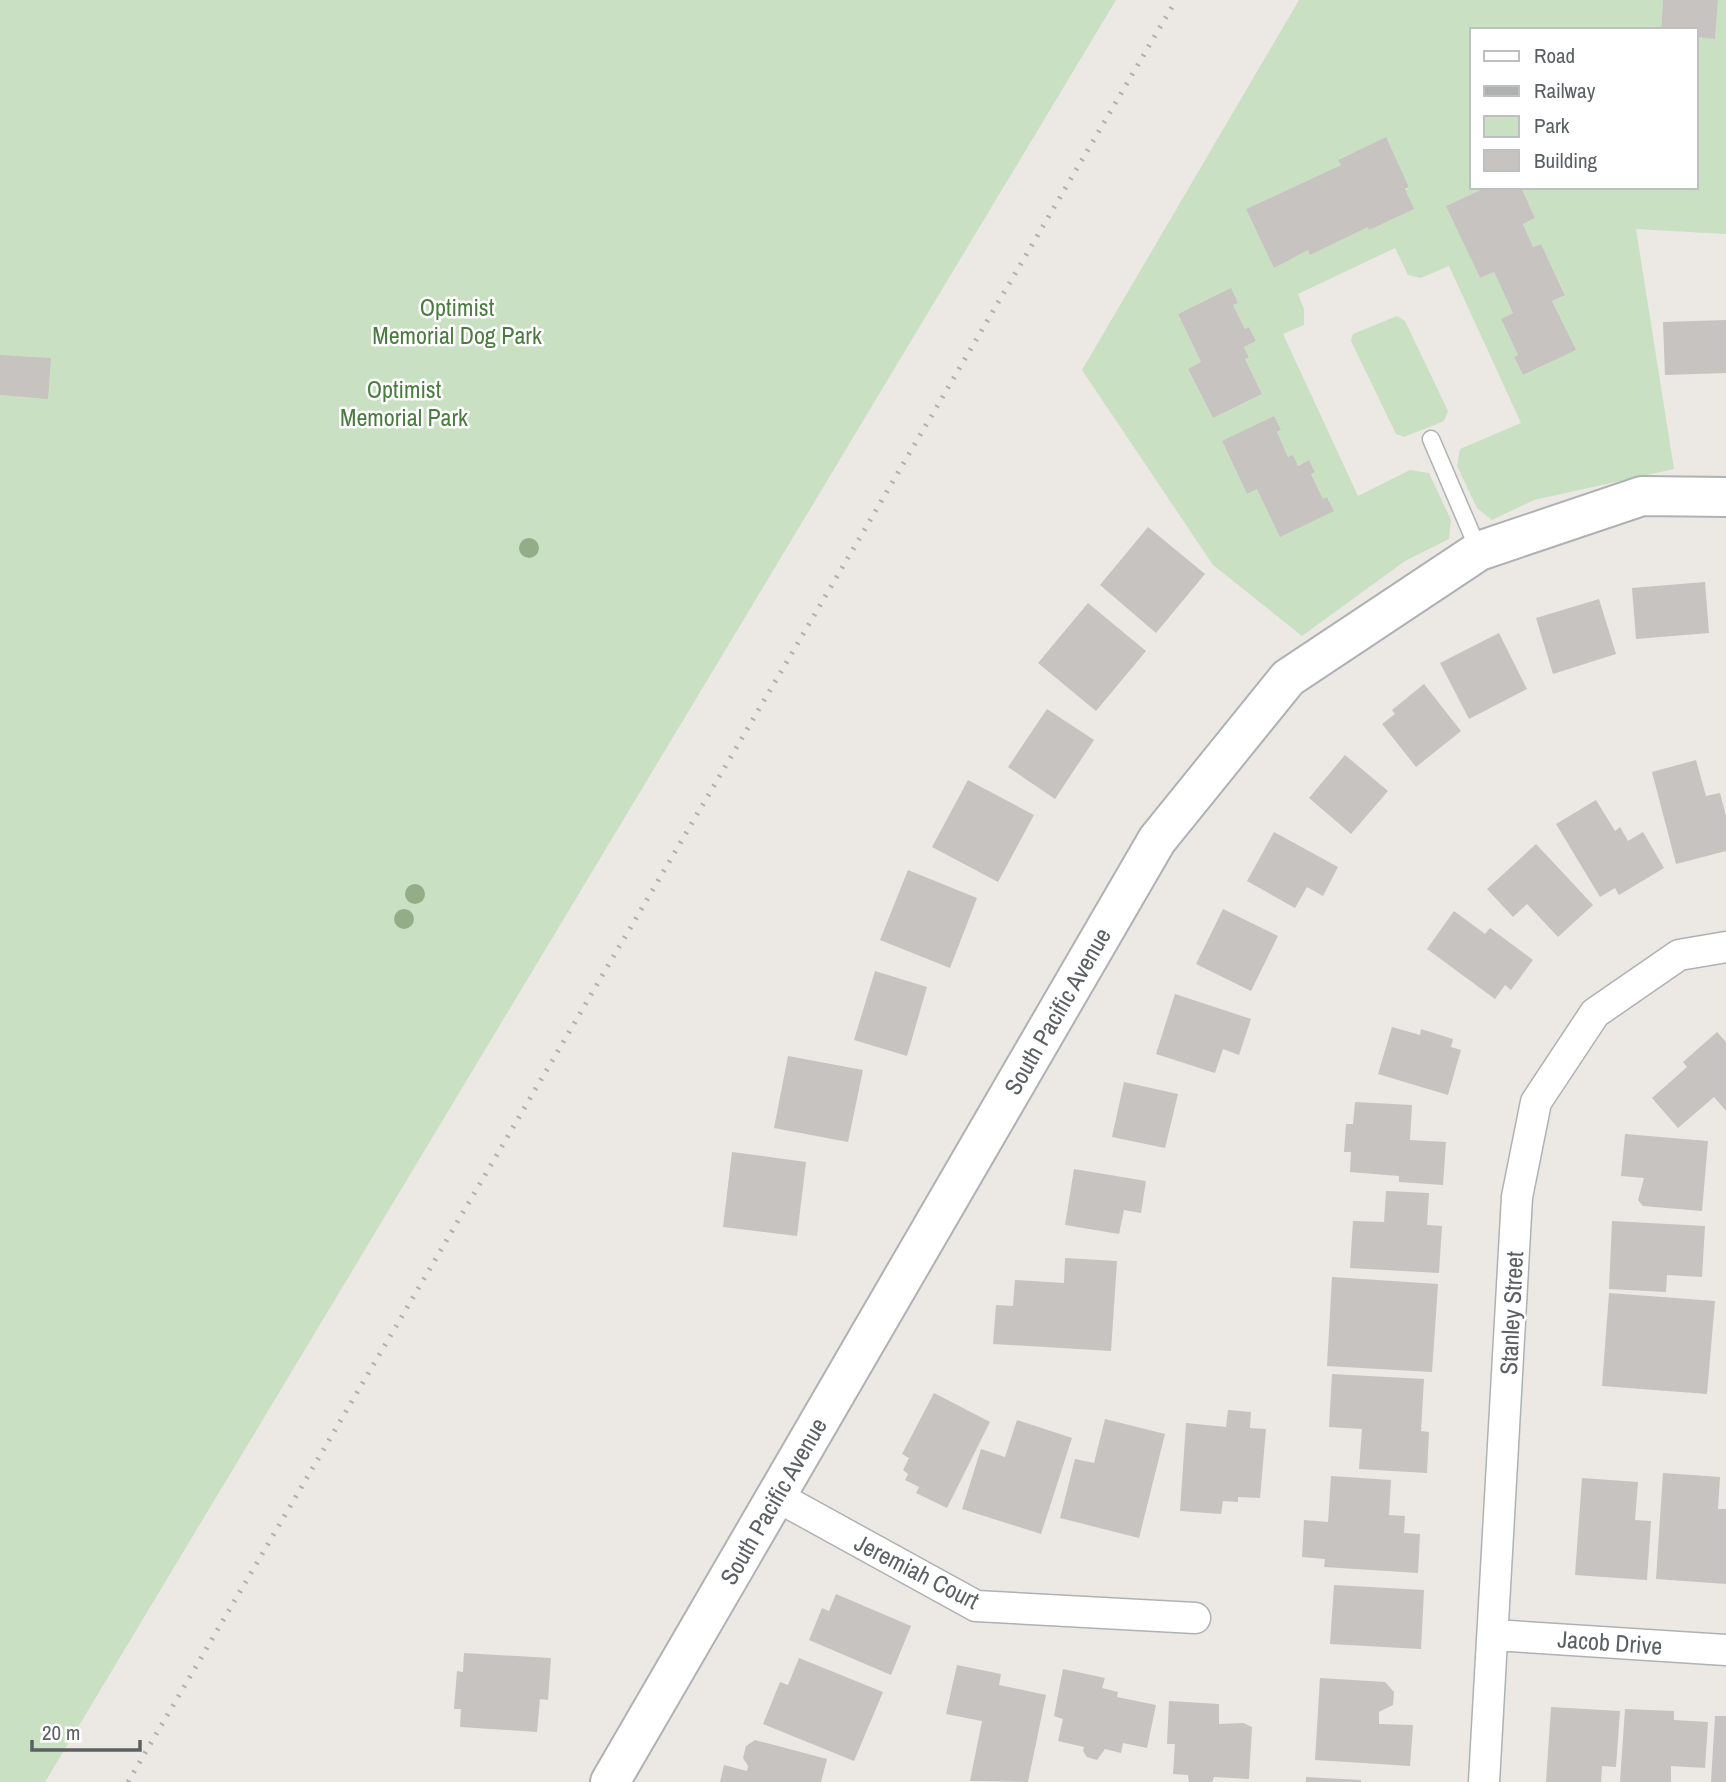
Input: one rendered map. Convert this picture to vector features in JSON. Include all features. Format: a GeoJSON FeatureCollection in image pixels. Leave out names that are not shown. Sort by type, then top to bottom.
{"type":"FeatureCollection","features":[{"type":"Feature","properties":{"kind":"street","name":"South Pacific Avenue"},"geometry":{"type":"LineString","coordinates":[[610,1782],[1157,840],[1288,678],[1479,551],[1642,496],[1726,497]]}},
{"type":"Feature","properties":{"kind":"street","name":"Stanley Street"},"geometry":{"type":"LineString","coordinates":[[1484,1782],[1517,1197],[1536,1102],[1595,1013],[1679,955],[1726,947]]}},
{"type":"Feature","properties":{"kind":"street","name":"Jeremiah Court"},"geometry":{"type":"LineString","coordinates":[[776,1496],[976,1606],[1195,1618]]}},
{"type":"Feature","properties":{"kind":"street","name":"Jacob Drive"},"geometry":{"type":"LineString","coordinates":[[1494,1635],[1726,1650]]}},
{"type":"Feature","properties":{"kind":"lane"},"geometry":{"type":"LineString","coordinates":[[1431,439],[1479,551]]}},
{"type":"Feature","properties":{"kind":"green space","name":"Optimist Memorial Park"},"geometry":{"type":"Polygon","coordinates":[[[0,0],[1116,0],[45,1782],[0,1782],[0,0]]]}},
{"type":"Feature","properties":{"kind":"green space"},"geometry":{"type":"Polygon","coordinates":[[[1299,0],[1663,0],[1661,28],[1470,28],[1470,189],[1483,189],[1447,206],[1480,278],[1494,272],[1513,313],[1501,319],[1518,355],[1514,357],[1523,375],[1575,350],[1552,301],[1565,294],[1541,244],[1533,247],[1523,224],[1535,218],[1522,189],[1698,189],[1698,37],[1715,38],[1718,0],[1726,0],[1726,234],[1636,229],[1674,469],[1534,500],[1492,520],[1477,508],[1457,466],[1460,449],[1521,423],[1449,266],[1421,278],[1408,275],[1395,248],[1298,294],[1304,309],[1304,325],[1283,334],[1358,496],[1410,470],[1429,473],[1451,520],[1449,539],[1405,561],[1302,636],[1213,565],[1082,370],[1299,0]],[[1386,138],[1339,159],[1341,165],[1246,209],[1274,267],[1308,250],[1311,254],[1368,227],[1409,187],[1386,138]],[[1231,289],[1178,314],[1201,362],[1188,369],[1213,418],[1262,394],[1245,359],[1249,356],[1244,347],[1256,341],[1249,327],[1245,329],[1233,305],[1237,303],[1231,289]],[[1281,430],[1222,441],[1247,494],[1257,489],[1333,511],[1328,498],[1323,499],[1311,474],[1315,472],[1309,460],[1298,466],[1288,457],[1277,432],[1281,430]]]}},
{"type":"Feature","properties":{"kind":"green space"},"geometry":{"type":"Polygon","coordinates":[[[1397,316],[1405,321],[1448,411],[1444,421],[1404,437],[1396,434],[1351,341],[1353,334],[1397,316]]]}},
{"type":"Feature","properties":{"kind":"building"},"geometry":{"type":"Polygon","coordinates":[[[1663,0],[1718,0],[1715,39],[1698,37],[1698,28],[1661,28],[1663,0]]]}},
{"type":"Feature","properties":{"kind":"building"},"geometry":{"type":"Polygon","coordinates":[[[1386,137],[1409,187],[1405,189],[1414,209],[1369,230],[1368,227],[1310,255],[1308,250],[1274,268],[1246,209],[1341,165],[1338,160],[1386,137]]]}},
{"type":"Feature","properties":{"kind":"building"},"geometry":{"type":"Polygon","coordinates":[[[1483,189],[1522,189],[1535,218],[1523,224],[1533,247],[1541,244],[1565,295],[1552,301],[1576,350],[1523,375],[1514,357],[1518,355],[1501,319],[1513,313],[1494,272],[1480,278],[1446,206],[1483,189]]]}},
{"type":"Feature","properties":{"kind":"building"},"geometry":{"type":"Polygon","coordinates":[[[1231,288],[1238,303],[1233,305],[1245,329],[1249,327],[1256,341],[1244,347],[1249,357],[1245,359],[1262,394],[1213,418],[1188,369],[1201,362],[1178,314],[1231,288]]]}},
{"type":"Feature","properties":{"kind":"building"},"geometry":{"type":"Polygon","coordinates":[[[1726,320],[1726,373],[1665,375],[1663,322],[1726,320]]]}},
{"type":"Feature","properties":{"kind":"building"},"geometry":{"type":"Polygon","coordinates":[[[0,355],[51,358],[48,399],[0,395],[0,355]]]}},
{"type":"Feature","properties":{"kind":"building"},"geometry":{"type":"Polygon","coordinates":[[[1274,416],[1281,430],[1277,432],[1288,457],[1293,455],[1298,466],[1309,460],[1315,472],[1311,474],[1323,499],[1327,497],[1334,511],[1280,537],[1257,489],[1247,494],[1222,441],[1274,416]]]}},
{"type":"Feature","properties":{"kind":"building"},"geometry":{"type":"Polygon","coordinates":[[[1148,527],[1205,574],[1156,633],[1100,585],[1148,527]]]}},
{"type":"Feature","properties":{"kind":"building"},"geometry":{"type":"Polygon","coordinates":[[[1705,582],[1709,633],[1636,639],[1632,588],[1705,582]]]}},
{"type":"Feature","properties":{"kind":"building"},"geometry":{"type":"Polygon","coordinates":[[[1599,599],[1616,654],[1553,674],[1536,618],[1599,599]]]}},
{"type":"Feature","properties":{"kind":"building"},"geometry":{"type":"Polygon","coordinates":[[[1088,603],[1146,651],[1096,711],[1038,663],[1088,603]]]}},
{"type":"Feature","properties":{"kind":"building"},"geometry":{"type":"Polygon","coordinates":[[[1499,633],[1527,689],[1469,719],[1440,663],[1499,633]]]}},
{"type":"Feature","properties":{"kind":"building"},"geometry":{"type":"Polygon","coordinates":[[[1424,684],[1461,731],[1416,767],[1382,724],[1395,714],[1392,710],[1424,684]]]}},
{"type":"Feature","properties":{"kind":"building"},"geometry":{"type":"Polygon","coordinates":[[[1047,709],[1094,740],[1055,799],[1008,767],[1047,709]]]}},
{"type":"Feature","properties":{"kind":"building"},"geometry":{"type":"Polygon","coordinates":[[[1345,755],[1388,791],[1351,834],[1309,798],[1345,755]]]}},
{"type":"Feature","properties":{"kind":"building"},"geometry":{"type":"Polygon","coordinates":[[[1696,760],[1706,796],[1720,793],[1726,816],[1726,851],[1676,864],[1652,772],[1696,760]]]}},
{"type":"Feature","properties":{"kind":"building"},"geometry":{"type":"Polygon","coordinates":[[[968,780],[1034,815],[998,882],[932,847],[968,780]]]}},
{"type":"Feature","properties":{"kind":"building"},"geometry":{"type":"Polygon","coordinates":[[[1596,800],[1615,831],[1620,827],[1628,841],[1643,832],[1664,868],[1619,895],[1615,888],[1600,897],[1556,824],[1596,800]]]}},
{"type":"Feature","properties":{"kind":"building"},"geometry":{"type":"Polygon","coordinates":[[[1274,832],[1338,867],[1323,896],[1307,887],[1295,908],[1247,881],[1274,832]]]}},
{"type":"Feature","properties":{"kind":"building"},"geometry":{"type":"Polygon","coordinates":[[[1536,844],[1593,905],[1558,937],[1527,904],[1513,917],[1487,889],[1536,844]]]}},
{"type":"Feature","properties":{"kind":"building"},"geometry":{"type":"Polygon","coordinates":[[[908,870],[977,898],[950,968],[880,940],[908,870]]]}},
{"type":"Feature","properties":{"kind":"building"},"geometry":{"type":"Polygon","coordinates":[[[1223,909],[1278,936],[1251,991],[1196,964],[1223,909]]]}},
{"type":"Feature","properties":{"kind":"building"},"geometry":{"type":"Polygon","coordinates":[[[1454,911],[1485,934],[1490,928],[1533,960],[1511,990],[1505,985],[1495,999],[1427,949],[1454,911]]]}},
{"type":"Feature","properties":{"kind":"building"},"geometry":{"type":"Polygon","coordinates":[[[875,971],[927,987],[907,1056],[854,1040],[875,971]]]}},
{"type":"Feature","properties":{"kind":"building"},"geometry":{"type":"Polygon","coordinates":[[[1175,994],[1251,1019],[1239,1055],[1223,1049],[1215,1073],[1156,1054],[1175,994]]]}},
{"type":"Feature","properties":{"kind":"building"},"geometry":{"type":"Polygon","coordinates":[[[1392,1027],[1420,1035],[1421,1029],[1453,1039],[1451,1047],[1461,1050],[1448,1095],[1378,1074],[1392,1027]]]}},
{"type":"Feature","properties":{"kind":"building"},"geometry":{"type":"Polygon","coordinates":[[[1717,1032],[1726,1042],[1726,1111],[1714,1097],[1678,1128],[1652,1098],[1687,1067],[1683,1062],[1717,1032]]]}},
{"type":"Feature","properties":{"kind":"building"},"geometry":{"type":"Polygon","coordinates":[[[788,1056],[863,1070],[848,1142],[774,1128],[788,1056]]]}},
{"type":"Feature","properties":{"kind":"building"},"geometry":{"type":"Polygon","coordinates":[[[1124,1082],[1178,1094],[1165,1148],[1112,1137],[1124,1082]]]}},
{"type":"Feature","properties":{"kind":"building"},"geometry":{"type":"Polygon","coordinates":[[[1355,1102],[1412,1105],[1410,1140],[1446,1142],[1443,1185],[1399,1182],[1399,1176],[1350,1172],[1351,1152],[1344,1152],[1346,1124],[1353,1124],[1355,1102]]]}},
{"type":"Feature","properties":{"kind":"building"},"geometry":{"type":"Polygon","coordinates":[[[1625,1134],[1708,1141],[1702,1211],[1643,1206],[1638,1200],[1644,1178],[1621,1176],[1625,1134]]]}},
{"type":"Feature","properties":{"kind":"building"},"geometry":{"type":"Polygon","coordinates":[[[732,1152],[806,1162],[797,1236],[723,1227],[732,1152]]]}},
{"type":"Feature","properties":{"kind":"building"},"geometry":{"type":"Polygon","coordinates":[[[1074,1169],[1146,1181],[1141,1213],[1124,1210],[1119,1234],[1065,1225],[1074,1169]]]}},
{"type":"Feature","properties":{"kind":"building"},"geometry":{"type":"Polygon","coordinates":[[[1386,1191],[1429,1193],[1427,1225],[1442,1226],[1439,1273],[1350,1268],[1353,1221],[1384,1222],[1386,1191]]]}},
{"type":"Feature","properties":{"kind":"building"},"geometry":{"type":"Polygon","coordinates":[[[1612,1221],[1705,1226],[1702,1277],[1667,1275],[1666,1292],[1609,1289],[1612,1221]]]}},
{"type":"Feature","properties":{"kind":"building"},"geometry":{"type":"Polygon","coordinates":[[[1065,1258],[1117,1261],[1111,1351],[993,1344],[996,1305],[1013,1306],[1015,1280],[1064,1283],[1065,1258]]]}},
{"type":"Feature","properties":{"kind":"building"},"geometry":{"type":"Polygon","coordinates":[[[1332,1277],[1438,1284],[1432,1372],[1327,1366],[1332,1277]]]}},
{"type":"Feature","properties":{"kind":"building"},"geometry":{"type":"Polygon","coordinates":[[[1609,1293],[1715,1301],[1707,1394],[1602,1386],[1609,1293]]]}},
{"type":"Feature","properties":{"kind":"building"},"geometry":{"type":"Polygon","coordinates":[[[1332,1374],[1424,1379],[1421,1431],[1429,1432],[1427,1473],[1359,1469],[1362,1429],[1329,1427],[1332,1374]]]}},
{"type":"Feature","properties":{"kind":"building"},"geometry":{"type":"Polygon","coordinates":[[[934,1393],[990,1422],[947,1508],[916,1493],[919,1487],[905,1480],[908,1474],[903,1470],[909,1458],[902,1454],[934,1393]]]}},
{"type":"Feature","properties":{"kind":"building"},"geometry":{"type":"Polygon","coordinates":[[[1228,1410],[1251,1412],[1250,1428],[1266,1429],[1260,1498],[1238,1497],[1238,1502],[1223,1501],[1221,1514],[1180,1511],[1186,1423],[1226,1427],[1228,1410]]]}},
{"type":"Feature","properties":{"kind":"building"},"geometry":{"type":"Polygon","coordinates":[[[1105,1419],[1165,1434],[1139,1538],[1060,1518],[1075,1459],[1094,1463],[1105,1419]]]}},
{"type":"Feature","properties":{"kind":"building"},"geometry":{"type":"Polygon","coordinates":[[[1017,1420],[1072,1438],[1041,1534],[962,1509],[981,1449],[1005,1457],[1017,1420]]]}},
{"type":"Feature","properties":{"kind":"building"},"geometry":{"type":"Polygon","coordinates":[[[1663,1473],[1720,1477],[1718,1509],[1726,1509],[1726,1584],[1656,1579],[1663,1473]]]}},
{"type":"Feature","properties":{"kind":"building"},"geometry":{"type":"Polygon","coordinates":[[[1331,1476],[1391,1480],[1389,1515],[1405,1516],[1404,1533],[1420,1534],[1418,1573],[1324,1567],[1325,1559],[1302,1557],[1304,1520],[1328,1522],[1331,1476]]]}},
{"type":"Feature","properties":{"kind":"building"},"geometry":{"type":"Polygon","coordinates":[[[1582,1478],[1638,1482],[1635,1520],[1651,1521],[1647,1580],[1575,1575],[1582,1478]]]}},
{"type":"Feature","properties":{"kind":"building"},"geometry":{"type":"Polygon","coordinates":[[[1334,1585],[1424,1590],[1421,1649],[1330,1644],[1334,1585]]]}},
{"type":"Feature","properties":{"kind":"building"},"geometry":{"type":"Polygon","coordinates":[[[836,1594],[911,1626],[891,1675],[809,1640],[822,1608],[829,1611],[836,1594]]]}},
{"type":"Feature","properties":{"kind":"building"},"geometry":{"type":"Polygon","coordinates":[[[464,1653],[551,1658],[548,1700],[540,1699],[537,1732],[460,1727],[461,1709],[454,1709],[457,1671],[463,1672],[464,1653]]]}},
{"type":"Feature","properties":{"kind":"building"},"geometry":{"type":"Polygon","coordinates":[[[799,1658],[883,1692],[854,1761],[763,1724],[780,1682],[788,1685],[799,1658]]]}},
{"type":"Feature","properties":{"kind":"building"},"geometry":{"type":"Polygon","coordinates":[[[957,1665],[1001,1674],[999,1685],[1046,1695],[1028,1782],[970,1781],[982,1721],[946,1714],[957,1665]]]}},
{"type":"Feature","properties":{"kind":"building"},"geometry":{"type":"Polygon","coordinates":[[[1063,1669],[1105,1678],[1102,1688],[1118,1692],[1117,1697],[1156,1705],[1147,1748],[1123,1743],[1121,1753],[1105,1749],[1097,1760],[1087,1757],[1083,1751],[1084,1747],[1058,1741],[1063,1719],[1054,1716],[1063,1669]]]}},
{"type":"Feature","properties":{"kind":"building"},"geometry":{"type":"Polygon","coordinates":[[[1320,1678],[1385,1682],[1394,1692],[1393,1705],[1379,1712],[1379,1724],[1413,1725],[1410,1766],[1315,1760],[1320,1678]]]}},
{"type":"Feature","properties":{"kind":"building"},"geometry":{"type":"Polygon","coordinates":[[[1169,1701],[1219,1704],[1219,1724],[1243,1723],[1252,1727],[1249,1779],[1214,1777],[1212,1782],[1189,1782],[1188,1775],[1173,1774],[1175,1744],[1167,1744],[1169,1701]]]}},
{"type":"Feature","properties":{"kind":"building"},"geometry":{"type":"Polygon","coordinates":[[[1551,1707],[1620,1711],[1616,1767],[1602,1766],[1601,1782],[1546,1782],[1551,1707]]]}},
{"type":"Feature","properties":{"kind":"building"},"geometry":{"type":"Polygon","coordinates":[[[1625,1709],[1674,1711],[1674,1720],[1708,1722],[1705,1768],[1671,1766],[1671,1782],[1620,1782],[1625,1709]]]}},
{"type":"Feature","properties":{"kind":"building"},"geometry":{"type":"Polygon","coordinates":[[[1715,1716],[1726,1716],[1726,1782],[1711,1782],[1715,1716]]]}},
{"type":"Feature","properties":{"kind":"building"},"geometry":{"type":"Polygon","coordinates":[[[755,1740],[827,1759],[821,1782],[720,1782],[724,1765],[747,1771],[748,1766],[743,1758],[746,1746],[755,1740]]]}},
{"type":"Feature","properties":{"kind":"building"},"geometry":{"type":"Polygon","coordinates":[[[1306,1777],[1361,1780],[1361,1782],[1306,1782],[1306,1777]]]}},
{"type":"Feature","properties":{"kind":"railway"},"geometry":{"type":"LineString","coordinates":[[128,1782],[1176,0]]}},
{"type":"Feature","properties":{"kind":"park label","name":"Optimist Memorial Dog Park"},"geometry":{"type":"Point","coordinates":[457,321]}}]}
